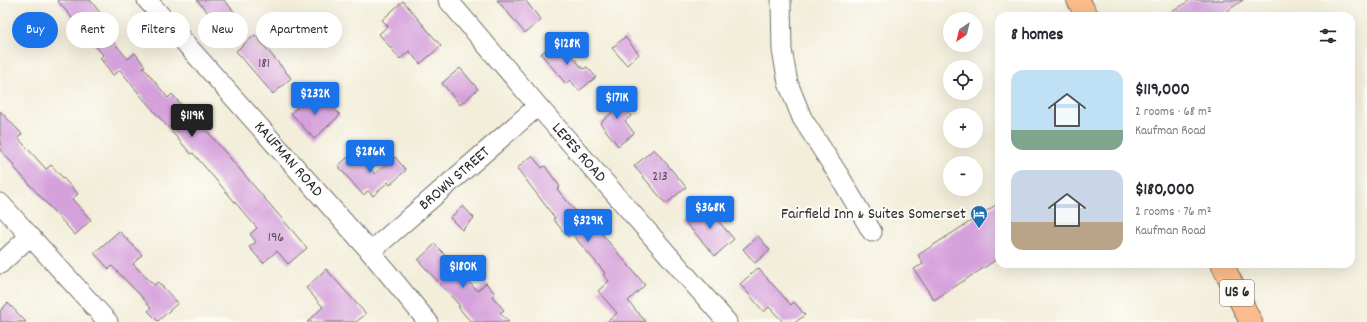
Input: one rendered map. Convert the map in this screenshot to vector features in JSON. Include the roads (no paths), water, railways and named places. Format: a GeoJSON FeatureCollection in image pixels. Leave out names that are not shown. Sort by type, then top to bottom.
{"type":"FeatureCollection","features":[{"type":"Feature","properties":{"kind":"main road"},"geometry":{"type":"LineString","coordinates":[[1078,0],[1085,12]]}},
{"type":"Feature","properties":{"kind":"main road","name":"US 6"},"geometry":{"type":"LineString","coordinates":[[1224,268],[1251,322]]}},
{"type":"Feature","properties":{"kind":"street","name":"KAUFMAN ROAD"},"geometry":{"type":"LineString","coordinates":[[146,0],[370,252],[428,322]]}},
{"type":"Feature","properties":{"kind":"street","name":"LEPES ROAD"},"geometry":{"type":"LineString","coordinates":[[448,0],[538,106],[727,322]]}},
{"type":"Feature","properties":{"kind":"street"},"geometry":{"type":"LineString","coordinates":[[781,0],[782,50],[788,83],[802,118],[840,177],[872,232]]}},
{"type":"Feature","properties":{"kind":"street","name":"BROWN STREET"},"geometry":{"type":"LineString","coordinates":[[370,252],[538,106]]}},
{"type":"Feature","properties":{"kind":"street"},"geometry":{"type":"LineString","coordinates":[[0,203],[108,322]]}},
{"type":"Feature","properties":{"kind":"street"},"geometry":{"type":"LineString","coordinates":[[0,264],[30,236]]}},
{"type":"Feature","properties":{"kind":"place","name":"Fairfield Inn & Suites Somerset"},"geometry":{"type":"Point","coordinates":[979,229]}}]}
